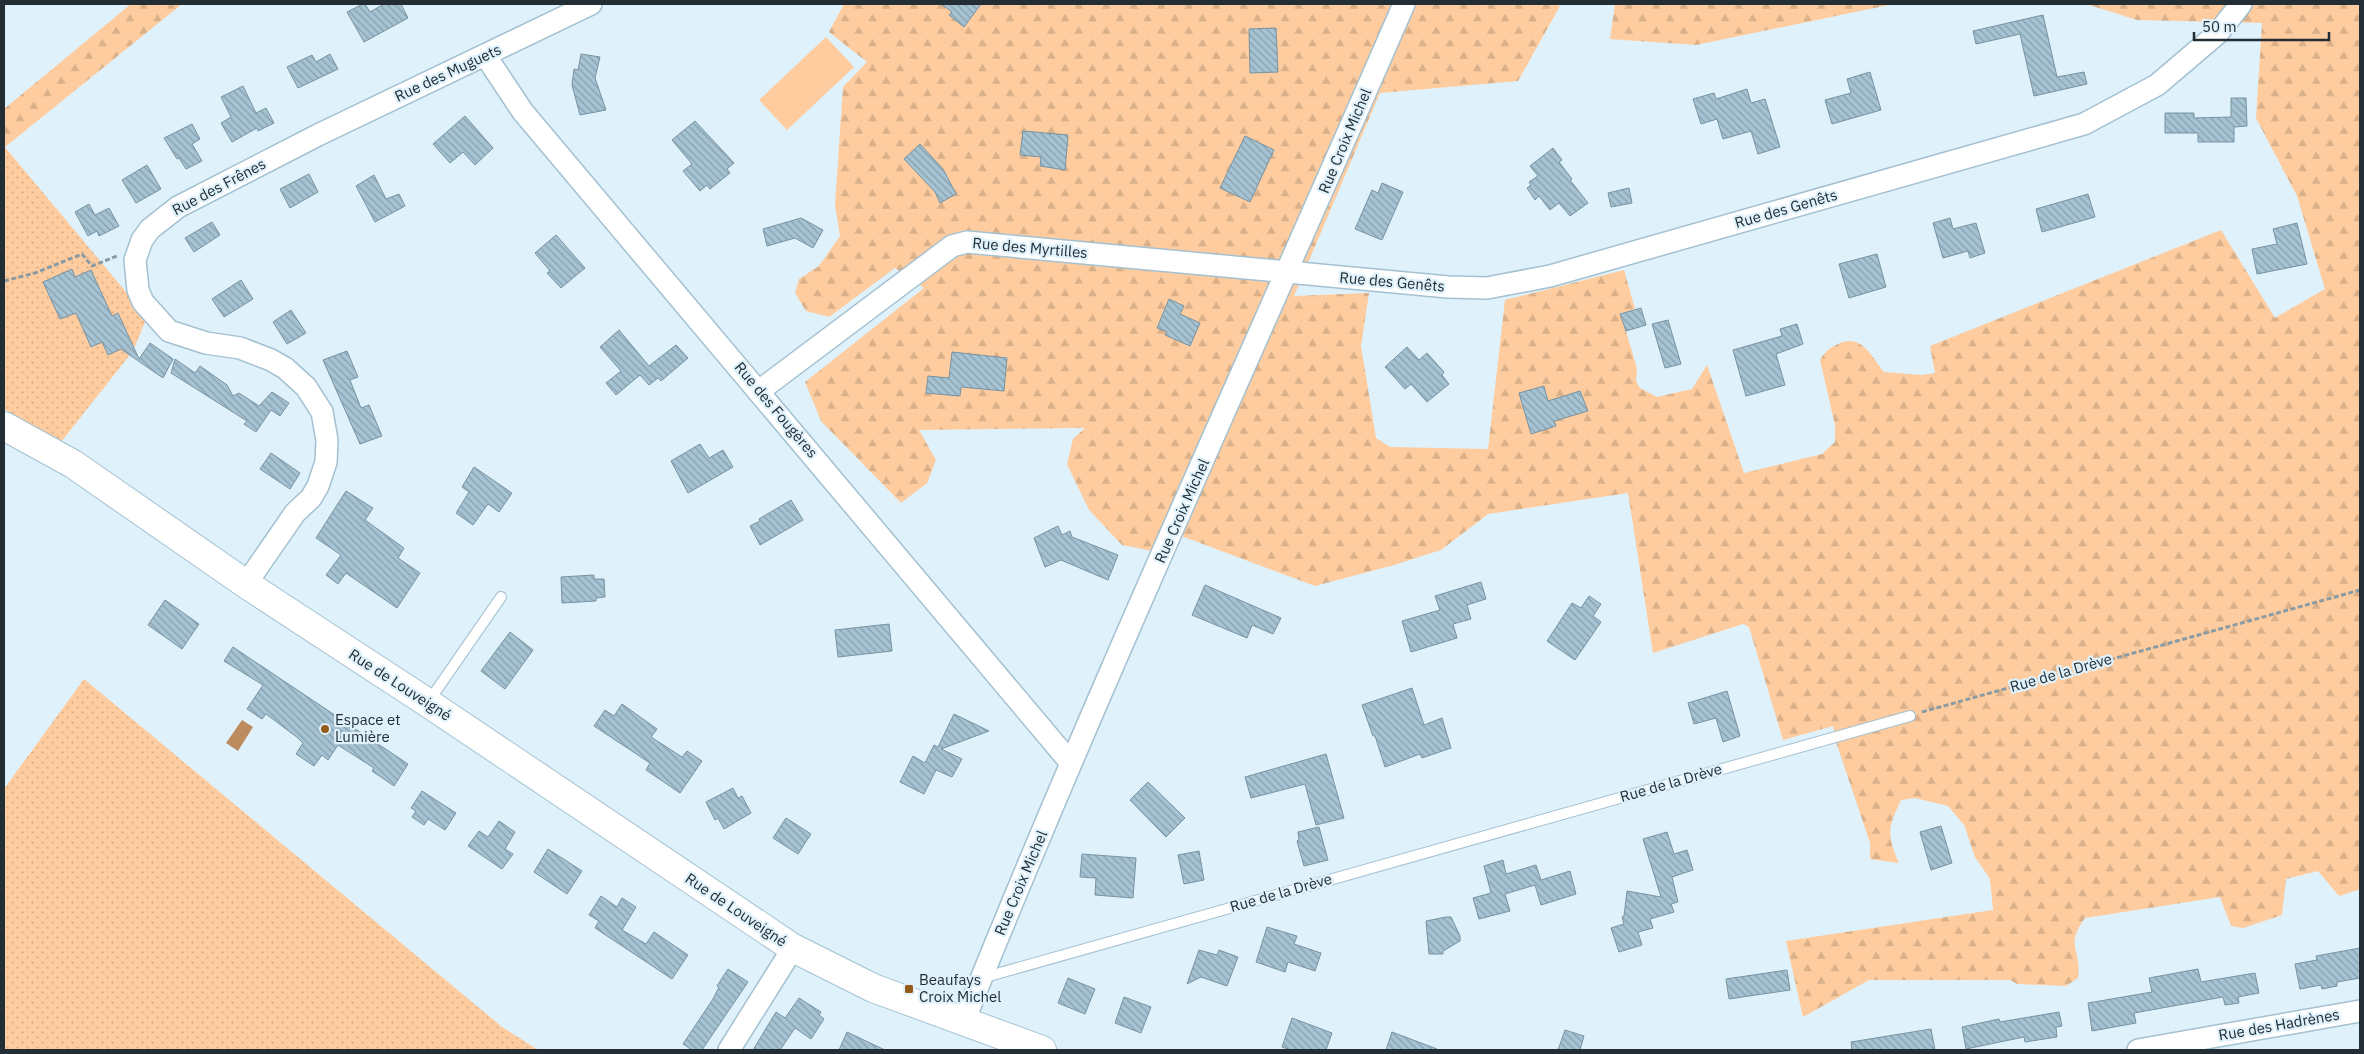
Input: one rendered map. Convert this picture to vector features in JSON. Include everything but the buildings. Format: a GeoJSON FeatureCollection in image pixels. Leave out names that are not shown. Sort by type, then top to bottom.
{"type":"FeatureCollection","features":[{"type":"Feature","properties":{"kind":"main road","name":"Rue de Louveigné"},"geometry":{"type":"LineString","coordinates":[[4,426],[73,464],[246,584],[428,703],[793,948],[873,988],[1035,1048]]}},
{"type":"Feature","properties":{"kind":"street","name":"Rue des Muguets"},"geometry":{"type":"LineString","coordinates":[[304,142],[592,4]]}},
{"type":"Feature","properties":{"kind":"street","name":"Rue Croix Michel"},"geometry":{"type":"LineString","coordinates":[[964,1021],[1070,762],[1288,272],[1404,4]]}},
{"type":"Feature","properties":{"kind":"street","name":"Rue des Genêts"},"geometry":{"type":"LineString","coordinates":[[1288,272],[1448,287],[1487,288],[1557,274],[2084,124],[2157,85],[2218,33],[2241,4]]}},
{"type":"Feature","properties":{"kind":"street","name":"Rue des Fougères"},"geometry":{"type":"LineString","coordinates":[[485,55],[524,112],[1070,762]]}},
{"type":"Feature","properties":{"kind":"street","name":"Rue des Frênes"},"geometry":{"type":"LineString","coordinates":[[136,252],[150,229],[178,207],[304,142]]}},
{"type":"Feature","properties":{"kind":"street","name":"Rue des Myrtilles"},"geometry":{"type":"LineString","coordinates":[[759,391],[952,246],[967,242],[1288,272]]}},
{"type":"Feature","properties":{"kind":"street"},"geometry":{"type":"LineString","coordinates":[[136,252],[138,290],[143,302],[169,331],[206,343],[240,348],[271,360],[285,368],[306,387],[322,412],[327,440],[326,455],[318,486],[311,498],[294,512],[246,584]]}},
{"type":"Feature","properties":{"kind":"street","name":"Rue de Louveigné"},"geometry":{"type":"LineString","coordinates":[[729,1050],[793,948]]}},
{"type":"Feature","properties":{"kind":"street","name":"Rue des Hadrènes"},"geometry":{"type":"LineString","coordinates":[[2138,1050],[2360,1011]]}},
{"type":"Feature","properties":{"kind":"lane"},"geometry":{"type":"LineString","coordinates":[[428,703],[501,597]]}},
{"type":"Feature","properties":{"kind":"lane","name":"Rue de la Drève"},"geometry":{"type":"LineString","coordinates":[[982,978],[1910,716]]}},
{"type":"Feature","properties":{"kind":"path"},"geometry":{"type":"LineString","coordinates":[[4,281],[35,273],[82,254],[92,266],[124,253],[136,252]]}},
{"type":"Feature","properties":{"kind":"path","name":"Rue de la Drève"},"geometry":{"type":"LineString","coordinates":[[1910,716],[2360,590]]}},
{"type":"Feature","properties":{"kind":"green space"},"geometry":{"type":"Polygon","coordinates":[[[131,4],[182,4],[5,147],[4,109],[131,4]]]}},
{"type":"Feature","properties":{"kind":"green space"},"geometry":{"type":"Polygon","coordinates":[[[844,4],[1555,4],[1560,6],[1518,81],[1380,93],[1294,296],[1369,293],[1361,346],[1376,438],[1390,447],[1488,449],[1505,300],[1624,270],[1635,309],[1621,314],[1637,369],[1636,381],[1640,388],[1657,397],[1692,389],[1707,365],[1744,473],[1822,454],[1835,442],[1835,425],[1820,360],[1828,350],[1840,343],[1848,341],[1860,344],[1866,348],[1884,372],[1922,375],[1935,373],[1930,346],[2221,230],[2275,318],[2325,289],[2297,196],[2256,118],[2262,23],[2137,20],[2086,4],[2360,4],[2360,889],[2339,896],[2318,871],[2286,879],[2282,915],[2243,928],[2231,926],[2220,897],[2085,918],[2079,928],[2075,942],[2079,968],[2078,978],[2066,986],[2017,984],[2010,980],[1869,980],[1803,1017],[1786,941],[1993,910],[1990,879],[1975,857],[1964,825],[1948,806],[1915,798],[1901,800],[1891,824],[1890,837],[1899,863],[1870,859],[1870,843],[1836,742],[1833,726],[1783,740],[1749,627],[1743,624],[1653,653],[1628,493],[1488,514],[1441,550],[1394,565],[1315,586],[1163,529],[1152,551],[1122,545],[1089,510],[1067,464],[1073,439],[1085,428],[919,430],[936,460],[927,483],[901,503],[821,421],[805,382],[924,288],[895,268],[829,317],[806,311],[795,293],[799,279],[819,266],[840,236],[835,205],[843,87],[867,62],[829,32],[844,4]]]}},
{"type":"Feature","properties":{"kind":"green space"},"geometry":{"type":"Polygon","coordinates":[[[1615,4],[1894,4],[1696,45],[1610,39],[1615,4]]]}},
{"type":"Feature","properties":{"kind":"green space"},"geometry":{"type":"Polygon","coordinates":[[[826,37],[854,67],[787,130],[759,100],[826,37]]]}},
{"type":"Feature","properties":{"kind":"green space"},"geometry":{"type":"Polygon","coordinates":[[[4,146],[147,317],[133,351],[61,442],[4,409],[4,146]]]}},
{"type":"Feature","properties":{"kind":"green space"},"geometry":{"type":"Polygon","coordinates":[[[84,679],[502,1027],[538,1050],[4,1050],[4,789],[84,679]]]}},
{"type":"Feature","properties":{"kind":"shaded area"},"geometry":{"type":"Polygon","coordinates":[[[242,720],[253,727],[238,751],[226,743],[242,720]]]}},
{"type":"Feature","properties":{"kind":"place","name":"Espace et Lumière"},"geometry":{"type":"Point","coordinates":[325,729]}},
{"type":"Feature","properties":{"kind":"place","name":"Beaufays Croix Michel"},"geometry":{"type":"Point","coordinates":[909,989]}}]}
